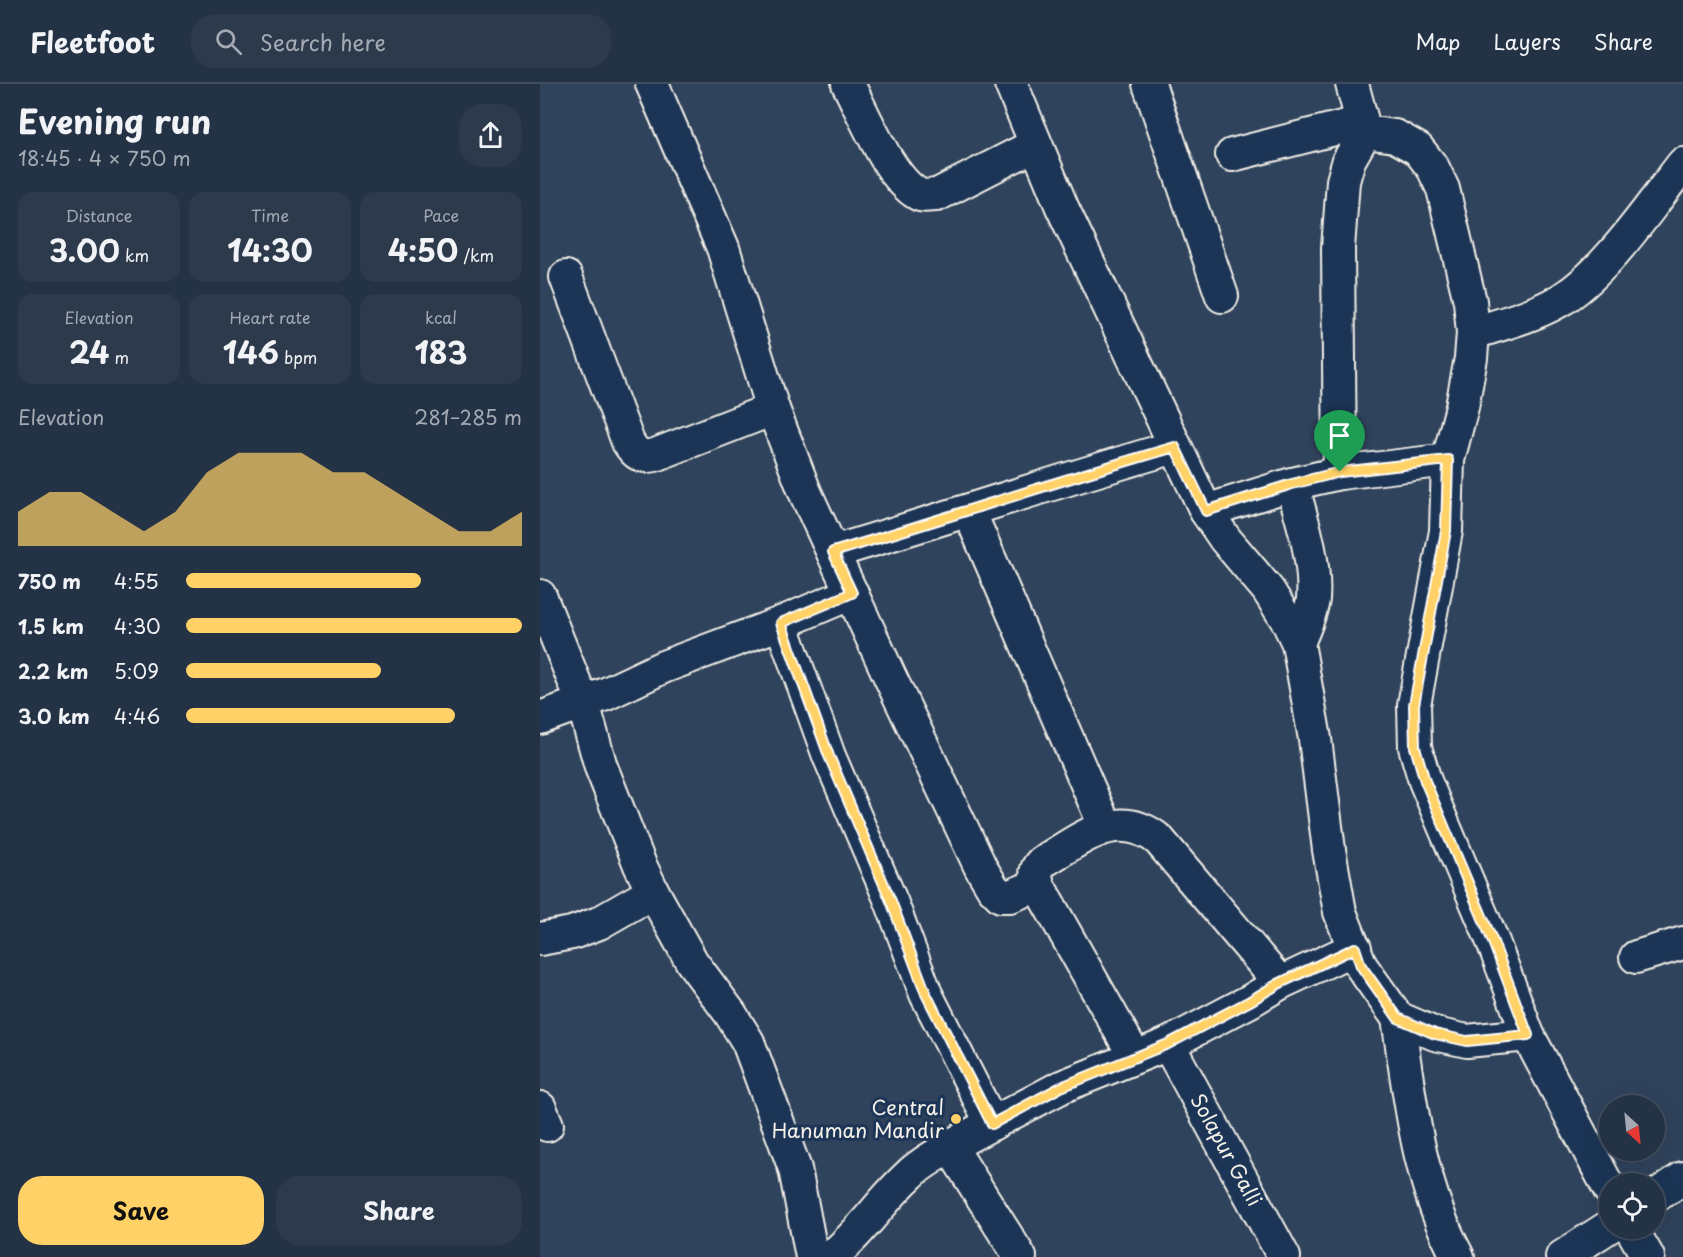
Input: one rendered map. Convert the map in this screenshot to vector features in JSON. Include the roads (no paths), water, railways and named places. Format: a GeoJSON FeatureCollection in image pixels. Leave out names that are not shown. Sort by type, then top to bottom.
{"type":"FeatureCollection","features":[{"type":"Feature","properties":{"kind":"street"},"geometry":{"type":"LineString","coordinates":[[652,84],[723,248],[772,409],[805,492],[981,868],[993,888],[1001,896],[1010,897],[1038,885]]}},
{"type":"Feature","properties":{"kind":"street"},"geometry":{"type":"LineString","coordinates":[[848,84],[888,161],[904,183],[920,195],[937,195],[1035,145]]}},
{"type":"Feature","properties":{"kind":"street"},"geometry":{"type":"LineString","coordinates":[[1011,84],[1035,145],[1206,511],[1225,539],[1268,590],[1298,643],[1315,740],[1329,850],[1340,912],[1361,966],[1398,1018],[1415,1133],[1427,1182],[1458,1257]]}},
{"type":"Feature","properties":{"kind":"street"},"geometry":{"type":"LineString","coordinates":[[1149,84],[1222,296]]}},
{"type":"Feature","properties":{"kind":"street"},"geometry":{"type":"LineString","coordinates":[[1340,472],[1338,248],[1343,181],[1349,160],[1364,127],[1352,84]]}},
{"type":"Feature","properties":{"kind":"street"},"geometry":{"type":"LineString","coordinates":[[1232,155],[1364,127],[1395,136],[1418,149],[1433,168],[1443,189],[1470,301],[1473,333],[1462,407],[1448,460],[1446,531],[1414,705],[1415,747],[1425,781],[1493,942],[1528,1035],[1601,1173]]}},
{"type":"Feature","properties":{"kind":"street"},"geometry":{"type":"LineString","coordinates":[[1473,333],[1539,310],[1560,300],[1590,278],[1683,164]]}},
{"type":"Feature","properties":{"kind":"street"},"geometry":{"type":"LineString","coordinates":[[566,277],[628,442],[635,453],[644,457],[655,455],[772,409]]}},
{"type":"Feature","properties":{"kind":"street"},"geometry":{"type":"LineString","coordinates":[[833,552],[1175,447]]}},
{"type":"Feature","properties":{"kind":"street"},"geometry":{"type":"LineString","coordinates":[[1206,511],[1292,484],[1340,472],[1448,460]]}},
{"type":"Feature","properties":{"kind":"street"},"geometry":{"type":"LineString","coordinates":[[1292,484],[1312,568],[1313,598],[1309,617],[1298,643]]}},
{"type":"Feature","properties":{"kind":"street"},"geometry":{"type":"LineString","coordinates":[[969,511],[1105,826]]}},
{"type":"Feature","properties":{"kind":"street"},"geometry":{"type":"LineString","coordinates":[[540,718],[583,703],[663,667],[781,623],[852,593]]}},
{"type":"Feature","properties":{"kind":"street"},"geometry":{"type":"LineString","coordinates":[[540,596],[583,703],[602,766],[652,892],[692,962],[730,1013],[748,1042],[795,1169],[812,1257]]}},
{"type":"Feature","properties":{"kind":"street"},"geometry":{"type":"LineString","coordinates":[[781,623],[829,756],[891,901],[926,994],[992,1124]]}},
{"type":"Feature","properties":{"kind":"street"},"geometry":{"type":"LineString","coordinates":[[1135,1057],[1038,885],[1036,868],[1042,862],[1105,826],[1137,826],[1159,840],[1280,983]]}},
{"type":"Feature","properties":{"kind":"street"},"geometry":{"type":"LineString","coordinates":[[540,939],[572,933],[599,923],[652,892]]}},
{"type":"Feature","properties":{"kind":"street"},"geometry":{"type":"LineString","coordinates":[[1636,957],[1683,943]]}},
{"type":"Feature","properties":{"kind":"street"},"geometry":{"type":"LineString","coordinates":[[831,1257],[856,1236],[888,1195],[910,1173],[950,1146],[1061,1087],[1168,1044],[1280,983],[1355,948]]}},
{"type":"Feature","properties":{"kind":"street"},"geometry":{"type":"LineString","coordinates":[[1398,1018],[1435,1034],[1467,1041],[1528,1035]]}},
{"type":"Feature","properties":{"kind":"street","name":"Solapur Galli"},"geometry":{"type":"LineString","coordinates":[[1168,1044],[1284,1257]]}},
{"type":"Feature","properties":{"kind":"street"},"geometry":{"type":"LineString","coordinates":[[950,1146],[1020,1257]]}},
{"type":"Feature","properties":{"kind":"street"},"geometry":{"type":"LineString","coordinates":[[1665,1190],[1683,1178]]}},
{"type":"Feature","properties":{"kind":"street"},"geometry":{"type":"LineString","coordinates":[[1563,1257],[1599,1233]]}},
{"type":"Feature","properties":{"kind":"street"},"geometry":{"type":"LineString","coordinates":[[1637,1239],[1648,1257]]}},
{"type":"Feature","properties":{"kind":"place","name":"Central Hanuman Mandir"},"geometry":{"type":"Point","coordinates":[956,1119]}}]}
